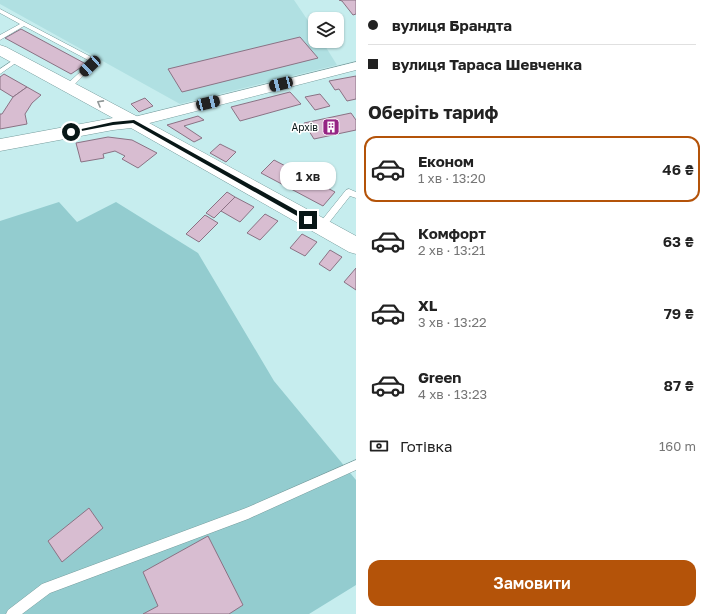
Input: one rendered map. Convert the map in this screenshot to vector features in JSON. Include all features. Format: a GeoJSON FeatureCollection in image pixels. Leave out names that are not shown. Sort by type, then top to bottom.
{"type":"FeatureCollection","features":[{"type":"Feature","properties":{"kind":"main road"},"geometry":{"type":"LineString","coordinates":[[0,50],[69,86],[356,246]]}},
{"type":"Feature","properties":{"kind":"main road"},"geometry":{"type":"LineString","coordinates":[[0,145],[113,124],[134,122]]}},
{"type":"Feature","properties":{"kind":"street"},"geometry":{"type":"LineString","coordinates":[[134,122],[356,66]]}},
{"type":"Feature","properties":{"kind":"lane"},"geometry":{"type":"LineString","coordinates":[[0,11],[91,59],[93,63],[69,86]]}},
{"type":"Feature","properties":{"kind":"lane"},"geometry":{"type":"LineString","coordinates":[[0,38],[24,24]]}},
{"type":"Feature","properties":{"kind":"lane"},"geometry":{"type":"LineString","coordinates":[[0,72],[18,59]]}},
{"type":"Feature","properties":{"kind":"lane"},"geometry":{"type":"LineString","coordinates":[[321,227],[354,192]]}},
{"type":"Feature","properties":{"kind":"lane"},"geometry":{"type":"LineString","coordinates":[[12,614],[46,588],[248,513],[356,465]]}},
{"type":"Feature","properties":{"kind":"shaded area"},"geometry":{"type":"Polygon","coordinates":[[[0,0],[294,0],[308,21],[308,48],[326,48],[337,65],[180,104],[0,4],[0,0]]]}},
{"type":"Feature","properties":{"kind":"shaded area"},"geometry":{"type":"Polygon","coordinates":[[[59,202],[77,222],[116,202],[198,253],[274,381],[356,480],[356,585],[309,614],[0,614],[0,221],[59,202]]]}},
{"type":"Feature","properties":{"kind":"building"},"geometry":{"type":"Polygon","coordinates":[[[339,0],[356,0],[356,14],[353,15],[342,1],[339,0]]]}},
{"type":"Feature","properties":{"kind":"building"},"geometry":{"type":"Polygon","coordinates":[[[21,29],[86,64],[71,74],[5,38],[21,29]]]}},
{"type":"Feature","properties":{"kind":"building"},"geometry":{"type":"Polygon","coordinates":[[[300,37],[318,58],[182,92],[168,69],[300,37]]]}},
{"type":"Feature","properties":{"kind":"building"},"geometry":{"type":"Polygon","coordinates":[[[4,74],[27,87],[13,97],[0,89],[0,77],[4,74]]]}},
{"type":"Feature","properties":{"kind":"building"},"geometry":{"type":"Polygon","coordinates":[[[356,76],[356,99],[347,101],[339,89],[335,90],[329,81],[356,76]]]}},
{"type":"Feature","properties":{"kind":"building"},"geometry":{"type":"Polygon","coordinates":[[[27,87],[41,95],[32,103],[25,114],[27,124],[0,129],[0,114],[2,114],[13,97],[27,87]]]}},
{"type":"Feature","properties":{"kind":"building"},"geometry":{"type":"Polygon","coordinates":[[[290,92],[301,104],[240,121],[231,107],[290,92]]]}},
{"type":"Feature","properties":{"kind":"building"},"geometry":{"type":"Polygon","coordinates":[[[320,94],[330,106],[315,110],[305,97],[320,94]]]}},
{"type":"Feature","properties":{"kind":"building"},"geometry":{"type":"Polygon","coordinates":[[[145,98],[153,106],[139,112],[131,104],[145,98]]]}},
{"type":"Feature","properties":{"kind":"building","name":"Архів"},"geometry":{"type":"Polygon","coordinates":[[[351,113],[356,120],[356,130],[314,139],[304,123],[351,113]]]}},
{"type":"Feature","properties":{"kind":"building"},"geometry":{"type":"Polygon","coordinates":[[[198,116],[204,120],[184,126],[202,138],[194,142],[167,125],[198,116]]]}},
{"type":"Feature","properties":{"kind":"building"},"geometry":{"type":"Polygon","coordinates":[[[108,137],[132,140],[157,153],[138,168],[122,159],[125,156],[115,151],[103,154],[104,158],[81,162],[76,143],[108,137]]]}},
{"type":"Feature","properties":{"kind":"building"},"geometry":{"type":"Polygon","coordinates":[[[220,144],[236,152],[226,162],[210,153],[220,144]]]}},
{"type":"Feature","properties":{"kind":"building"},"geometry":{"type":"Polygon","coordinates":[[[274,160],[335,192],[323,206],[261,173],[274,160]]]}},
{"type":"Feature","properties":{"kind":"building"},"geometry":{"type":"Polygon","coordinates":[[[227,192],[235,197],[214,218],[206,213],[227,192]]]}},
{"type":"Feature","properties":{"kind":"building"},"geometry":{"type":"Polygon","coordinates":[[[235,197],[254,207],[240,222],[221,211],[235,197]]]}},
{"type":"Feature","properties":{"kind":"building"},"geometry":{"type":"Polygon","coordinates":[[[265,214],[278,221],[260,240],[247,233],[265,214]]]}},
{"type":"Feature","properties":{"kind":"building"},"geometry":{"type":"Polygon","coordinates":[[[205,215],[218,223],[199,242],[186,234],[205,215]]]}},
{"type":"Feature","properties":{"kind":"building"},"geometry":{"type":"Polygon","coordinates":[[[302,234],[317,242],[305,256],[290,248],[302,234]]]}},
{"type":"Feature","properties":{"kind":"building"},"geometry":{"type":"Polygon","coordinates":[[[330,250],[342,257],[330,271],[319,264],[330,250]]]}},
{"type":"Feature","properties":{"kind":"building"},"geometry":{"type":"Polygon","coordinates":[[[356,268],[356,290],[344,282],[356,268]]]}},
{"type":"Feature","properties":{"kind":"building"},"geometry":{"type":"Polygon","coordinates":[[[89,508],[103,528],[62,562],[48,541],[89,508]]]}},
{"type":"Feature","properties":{"kind":"building"},"geometry":{"type":"Polygon","coordinates":[[[208,536],[243,605],[229,614],[143,614],[158,606],[143,572],[208,536]]]}},
{"type":"Feature","properties":{"kind":"place","name":"Архів"},"geometry":{"type":"Point","coordinates":[331,127]}},
{"type":"Feature","properties":{"kind":"route"},"geometry":{"type":"LineString","coordinates":[[71,132],[113,124],[134,122],[308,220]]}}]}
